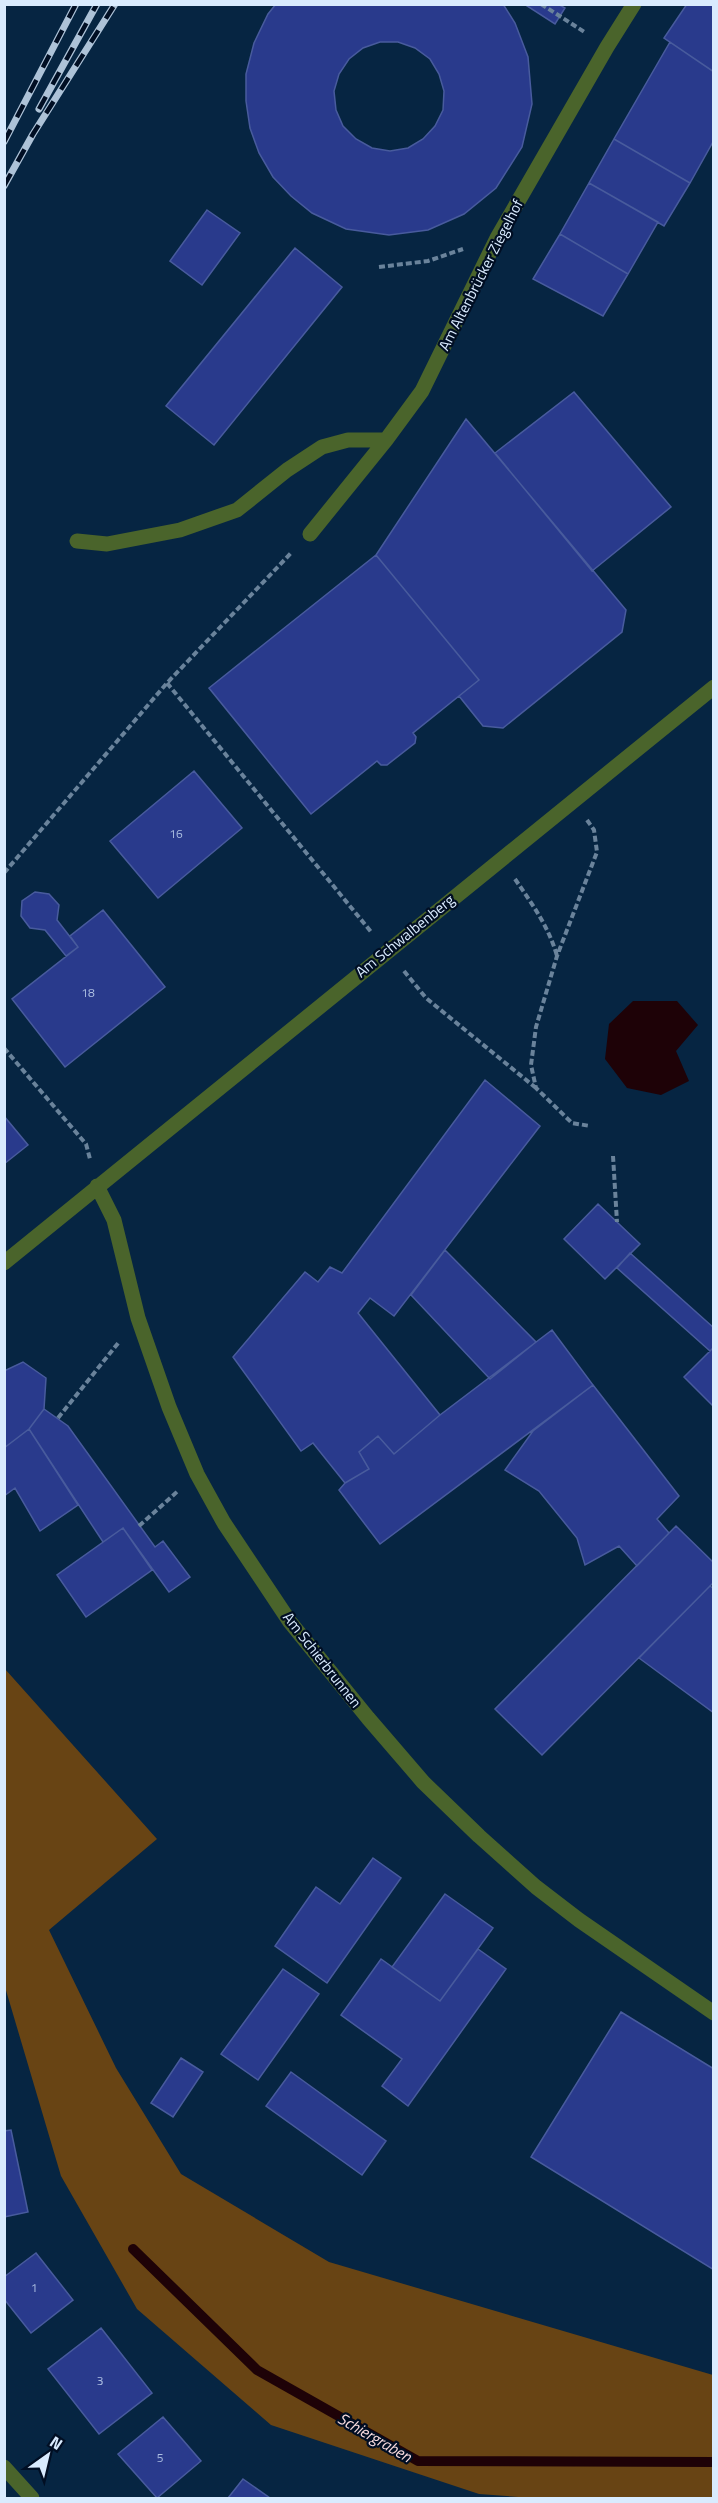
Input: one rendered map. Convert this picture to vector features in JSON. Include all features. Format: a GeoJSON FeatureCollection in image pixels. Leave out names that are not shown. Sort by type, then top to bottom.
{"type":"FeatureCollection","features":[{"type":"Feature","properties":{"kind":"street","name":"Am Altenbrücker Ziegelhof"},"geometry":{"type":"LineString","coordinates":[[310,534],[386,440],[422,391],[497,238],[634,4]]}},
{"type":"Feature","properties":{"kind":"street"},"geometry":{"type":"LineString","coordinates":[[77,541],[107,544],[180,530],[237,510],[287,470],[322,447],[348,440],[386,440]]}},
{"type":"Feature","properties":{"kind":"street","name":"Am Schwalbenberg"},"geometry":{"type":"LineString","coordinates":[[4,1263],[714,687]]}},
{"type":"Feature","properties":{"kind":"street","name":"Am Schierbrunnen"},"geometry":{"type":"LineString","coordinates":[[97,1186],[114,1220],[138,1318],[169,1407],[196,1474],[224,1522],[290,1622],[423,1782],[536,1887],[714,2013]]}},
{"type":"Feature","properties":{"kind":"street"},"geometry":{"type":"LineString","coordinates":[[4,2468],[32,2499]]}},
{"type":"Feature","properties":{"kind":"path"},"geometry":{"type":"LineString","coordinates":[[541,4],[607,47]]}},
{"type":"Feature","properties":{"kind":"path"},"geometry":{"type":"LineString","coordinates":[[379,267],[428,261],[497,238]]}},
{"type":"Feature","properties":{"kind":"path"},"geometry":{"type":"LineString","coordinates":[[4,873],[167,683],[310,534]]}},
{"type":"Feature","properties":{"kind":"path"},"geometry":{"type":"LineString","coordinates":[[167,683],[370,930]]}},
{"type":"Feature","properties":{"kind":"path"},"geometry":{"type":"LineString","coordinates":[[536,1088],[531,1065],[536,1027],[557,956],[597,852],[594,830],[574,800]]}},
{"type":"Feature","properties":{"kind":"path"},"geometry":{"type":"LineString","coordinates":[[501,859],[542,918],[557,956]]}},
{"type":"Feature","properties":{"kind":"path"},"geometry":{"type":"LineString","coordinates":[[387,951],[426,998],[536,1088],[572,1123],[590,1126]]}},
{"type":"Feature","properties":{"kind":"path"},"geometry":{"type":"LineString","coordinates":[[4,1048],[86,1144],[97,1186]]}},
{"type":"Feature","properties":{"kind":"path"},"geometry":{"type":"LineString","coordinates":[[614,1156],[617,1222]]}},
{"type":"Feature","properties":{"kind":"path"},"geometry":{"type":"LineString","coordinates":[[58,1419],[138,1318]]}},
{"type":"Feature","properties":{"kind":"path"},"geometry":{"type":"LineString","coordinates":[[139,1526],[196,1474]]}},
{"type":"Feature","properties":{"kind":"shaded area"},"geometry":{"type":"Polygon","coordinates":[[[633,1001],[677,1001],[698,1025],[676,1051],[689,1081],[661,1095],[627,1088],[605,1059],[609,1024],[633,1001]]]}},
{"type":"Feature","properties":{"kind":"shaded area"},"geometry":{"type":"Polygon","coordinates":[[[5,1669],[157,1839],[49,1930],[116,2068],[181,2174],[329,2262],[713,2375],[713,2498],[532,2498],[479,2494],[271,2425],[137,2309],[61,2176],[5,1987],[5,1669]]]}},
{"type":"Feature","properties":{"kind":"building"},"geometry":{"type":"Polygon","coordinates":[[[276,4],[503,4],[515,23],[528,57],[532,104],[522,147],[496,188],[464,214],[428,230],[389,235],[346,229],[312,213],[273,177],[259,153],[250,128],[246,101],[246,74],[254,43],[268,14],[276,4]],[[380,42],[363,48],[349,59],[339,74],[334,91],[336,110],[343,126],[356,139],[372,148],[390,151],[408,148],[423,139],[435,126],[443,110],[444,91],[439,74],[430,59],[415,48],[398,42],[380,42]]]}},
{"type":"Feature","properties":{"kind":"building"},"geometry":{"type":"Polygon","coordinates":[[[524,4],[558,4],[565,8],[555,24],[524,4]]]}},
{"type":"Feature","properties":{"kind":"building"},"geometry":{"type":"Polygon","coordinates":[[[687,4],[714,4],[714,72],[664,38],[687,4]]]}},
{"type":"Feature","properties":{"kind":"building"},"geometry":{"type":"Polygon","coordinates":[[[670,42],[714,72],[714,140],[690,183],[614,139],[670,42]]]}},
{"type":"Feature","properties":{"kind":"building"},"geometry":{"type":"Polygon","coordinates":[[[614,139],[690,183],[664,226],[589,183],[614,139]]]}},
{"type":"Feature","properties":{"kind":"building"},"geometry":{"type":"Polygon","coordinates":[[[589,183],[658,222],[628,274],[560,234],[589,183]]]}},
{"type":"Feature","properties":{"kind":"building"},"geometry":{"type":"Polygon","coordinates":[[[207,210],[240,233],[202,285],[170,261],[207,210]]]}},
{"type":"Feature","properties":{"kind":"building"},"geometry":{"type":"Polygon","coordinates":[[[560,234],[628,274],[603,316],[533,279],[560,234]]]}},
{"type":"Feature","properties":{"kind":"building"},"geometry":{"type":"Polygon","coordinates":[[[295,248],[342,287],[214,445],[166,406],[295,248]]]}},
{"type":"Feature","properties":{"kind":"building"},"geometry":{"type":"Polygon","coordinates":[[[574,392],[671,507],[592,571],[495,453],[574,392]]]}},
{"type":"Feature","properties":{"kind":"building"},"geometry":{"type":"Polygon","coordinates":[[[466,419],[626,610],[622,632],[503,728],[483,726],[459,696],[479,680],[376,555],[466,419]]]}},
{"type":"Feature","properties":{"kind":"building"},"geometry":{"type":"Polygon","coordinates":[[[376,555],[479,680],[413,733],[416,737],[415,743],[387,765],[381,765],[377,761],[311,814],[209,688],[376,555]]]}},
{"type":"Feature","properties":{"kind":"building"},"geometry":{"type":"Polygon","coordinates":[[[194,771],[242,828],[158,898],[110,841],[194,771]]]}},
{"type":"Feature","properties":{"kind":"building"},"geometry":{"type":"Polygon","coordinates":[[[35,892],[49,894],[59,905],[57,920],[78,947],[66,956],[45,930],[30,928],[21,916],[22,901],[35,892]]]}},
{"type":"Feature","properties":{"kind":"building"},"geometry":{"type":"Polygon","coordinates":[[[103,910],[165,987],[65,1067],[12,999],[78,947],[70,936],[103,910]]]}},
{"type":"Feature","properties":{"kind":"building"},"geometry":{"type":"Polygon","coordinates":[[[485,1080],[540,1126],[394,1316],[370,1298],[358,1313],[440,1415],[394,1454],[378,1436],[359,1452],[369,1469],[345,1483],[313,1443],[301,1451],[233,1357],[305,1272],[318,1282],[330,1267],[342,1273],[485,1080]]]}},
{"type":"Feature","properties":{"kind":"building"},"geometry":{"type":"Polygon","coordinates":[[[4,1116],[28,1145],[4,1164],[4,1116]]]}},
{"type":"Feature","properties":{"kind":"building"},"geometry":{"type":"Polygon","coordinates":[[[598,1204],[640,1244],[605,1279],[564,1239],[598,1204]]]}},
{"type":"Feature","properties":{"kind":"building"},"geometry":{"type":"Polygon","coordinates":[[[445,1250],[536,1342],[490,1379],[411,1295],[445,1250]]]}},
{"type":"Feature","properties":{"kind":"building"},"geometry":{"type":"Polygon","coordinates":[[[630,1253],[714,1328],[714,1347],[710,1351],[617,1268],[630,1253]]]}},
{"type":"Feature","properties":{"kind":"building"},"geometry":{"type":"Polygon","coordinates":[[[552,1330],[593,1385],[380,1544],[339,1490],[345,1483],[369,1469],[359,1452],[378,1436],[394,1454],[440,1415],[552,1330]]]}},
{"type":"Feature","properties":{"kind":"building"},"geometry":{"type":"Polygon","coordinates":[[[714,1347],[714,1407],[684,1377],[714,1347]]]}},
{"type":"Feature","properties":{"kind":"building"},"geometry":{"type":"Polygon","coordinates":[[[23,1362],[46,1378],[44,1409],[29,1429],[4,1448],[4,1371],[23,1362]]]}},
{"type":"Feature","properties":{"kind":"building"},"geometry":{"type":"Polygon","coordinates":[[[593,1385],[679,1496],[657,1519],[669,1533],[637,1566],[619,1546],[585,1565],[577,1538],[539,1491],[505,1470],[533,1431],[593,1385]]]}},
{"type":"Feature","properties":{"kind":"building"},"geometry":{"type":"Polygon","coordinates":[[[44,1409],[68,1426],[155,1547],[163,1541],[190,1577],[169,1592],[123,1528],[103,1542],[29,1429],[44,1409]]]}},
{"type":"Feature","properties":{"kind":"building"},"geometry":{"type":"Polygon","coordinates":[[[29,1429],[78,1505],[40,1531],[15,1488],[4,1496],[4,1448],[29,1429]]]}},
{"type":"Feature","properties":{"kind":"building"},"geometry":{"type":"Polygon","coordinates":[[[676,1526],[714,1563],[714,1582],[542,1755],[495,1709],[676,1526]]]}},
{"type":"Feature","properties":{"kind":"building"},"geometry":{"type":"Polygon","coordinates":[[[123,1528],[152,1570],[86,1617],[57,1575],[123,1528]]]}},
{"type":"Feature","properties":{"kind":"building"},"geometry":{"type":"Polygon","coordinates":[[[710,1586],[714,1589],[714,1713],[639,1658],[710,1586]]]}},
{"type":"Feature","properties":{"kind":"building"},"geometry":{"type":"Polygon","coordinates":[[[373,1858],[401,1878],[327,1983],[275,1946],[316,1887],[340,1904],[373,1858]]]}},
{"type":"Feature","properties":{"kind":"building"},"geometry":{"type":"Polygon","coordinates":[[[445,1894],[493,1928],[440,2001],[392,1967],[445,1894]]]}},
{"type":"Feature","properties":{"kind":"building"},"geometry":{"type":"Polygon","coordinates":[[[478,1949],[506,1969],[408,2106],[382,2086],[402,2059],[341,2015],[381,1959],[440,2001],[478,1949]]]}},
{"type":"Feature","properties":{"kind":"building"},"geometry":{"type":"Polygon","coordinates":[[[283,1969],[319,1994],[258,2080],[221,2054],[283,1969]]]}},
{"type":"Feature","properties":{"kind":"building"},"geometry":{"type":"Polygon","coordinates":[[[621,2012],[714,2069],[714,2270],[531,2157],[621,2012]]]}},
{"type":"Feature","properties":{"kind":"building"},"geometry":{"type":"Polygon","coordinates":[[[181,2058],[203,2072],[173,2117],[151,2103],[181,2058]]]}},
{"type":"Feature","properties":{"kind":"building"},"geometry":{"type":"Polygon","coordinates":[[[291,2072],[386,2141],[362,2175],[266,2106],[291,2072]]]}},
{"type":"Feature","properties":{"kind":"building"},"geometry":{"type":"Polygon","coordinates":[[[11,2130],[28,2212],[4,2217],[4,2131],[11,2130]]]}},
{"type":"Feature","properties":{"kind":"building"},"geometry":{"type":"Polygon","coordinates":[[[36,2253],[73,2300],[31,2333],[4,2299],[4,2277],[36,2253]]]}},
{"type":"Feature","properties":{"kind":"building"},"geometry":{"type":"Polygon","coordinates":[[[101,2328],[152,2393],[99,2434],[48,2369],[101,2328]]]}},
{"type":"Feature","properties":{"kind":"building"},"geometry":{"type":"Polygon","coordinates":[[[163,2417],[201,2461],[157,2498],[118,2454],[163,2417]]]}},
{"type":"Feature","properties":{"kind":"building"},"geometry":{"type":"Polygon","coordinates":[[[243,2479],[270,2498],[228,2498],[243,2479]]]}},
{"type":"Feature","properties":{"kind":"waterway","name":"Schiergraben"},"geometry":{"type":"LineString","coordinates":[[133,2249],[257,2370],[418,2461],[714,2462]]}},
{"type":"Feature","properties":{"kind":"railway"},"geometry":{"type":"LineString","coordinates":[[4,142],[76,4]]}},
{"type":"Feature","properties":{"kind":"railway"},"geometry":{"type":"LineString","coordinates":[[39,109],[97,4]]}},
{"type":"Feature","properties":{"kind":"railway"},"geometry":{"type":"LineString","coordinates":[[4,186],[33,134],[115,4]]}}]}
